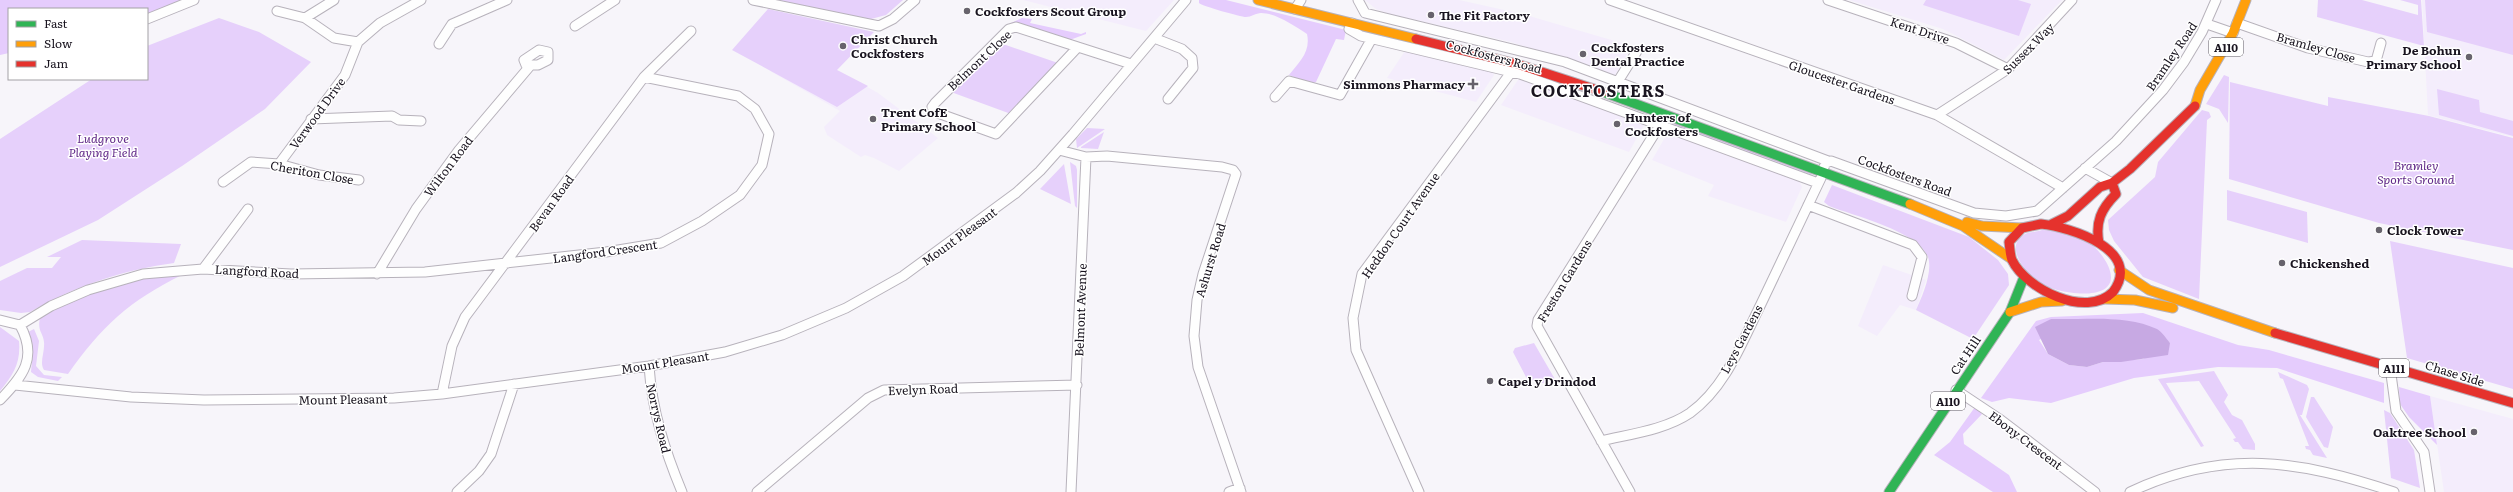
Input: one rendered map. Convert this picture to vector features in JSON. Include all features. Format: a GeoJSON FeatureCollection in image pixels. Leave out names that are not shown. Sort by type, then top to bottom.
{"type":"FeatureCollection","features":[{"type":"Feature","properties":{"kind":"main road","name":"Cockfosters Road"},"geometry":{"type":"LineString","coordinates":[[1258,0],[1352,23],[1514,68],[1529,67],[1610,94],[1822,173],[1949,218],[1982,226],[2022,228]]}},
{"type":"Feature","properties":{"kind":"main road","name":"A110"},"geometry":{"type":"LineString","coordinates":[[2052,224],[2071,215],[2101,186],[2112,183],[2157,146],[2176,124],[2186,117],[2194,107],[2199,98],[2200,90],[2233,33],[2246,0]]}},
{"type":"Feature","properties":{"kind":"main road"},"geometry":{"type":"LineString","coordinates":[[2099,243],[2094,220],[2098,213],[2116,194],[2112,183]]}},
{"type":"Feature","properties":{"kind":"main road","name":"Cockfosters Road"},"geometry":{"type":"LineString","coordinates":[[1949,218],[1983,236],[2010,258]]}},
{"type":"Feature","properties":{"kind":"main road"},"geometry":{"type":"LineString","coordinates":[[2052,224],[2077,230],[2099,243],[2111,254],[2119,270],[2121,279],[2118,287],[2112,294],[2104,299],[2081,302],[2068,300],[2044,291],[2024,277],[2010,258],[2009,242],[2022,228],[2052,224]]}},
{"type":"Feature","properties":{"kind":"main road","name":"Chase Side"},"geometry":{"type":"LineString","coordinates":[[2119,270],[2149,290],[2275,333],[2513,403]]}},
{"type":"Feature","properties":{"kind":"main road","name":"Cat Hill"},"geometry":{"type":"LineString","coordinates":[[1889,492],[1956,390],[2010,312],[2024,277]]}},
{"type":"Feature","properties":{"kind":"main road","name":"Chase Side"},"geometry":{"type":"LineString","coordinates":[[2104,299],[2158,303],[2243,328],[2275,333]]}},
{"type":"Feature","properties":{"kind":"main road"},"geometry":{"type":"LineString","coordinates":[[2010,312],[2040,302],[2068,300]]}},
{"type":"Feature","properties":{"kind":"street"},"geometry":{"type":"LineString","coordinates":[[148,20],[194,0]]}},
{"type":"Feature","properties":{"kind":"street"},"geometry":{"type":"LineString","coordinates":[[305,18],[334,0]]}},
{"type":"Feature","properties":{"kind":"street","name":"Verwood Drive"},"geometry":{"type":"LineString","coordinates":[[279,164],[345,75],[358,42],[380,23],[422,0]]}},
{"type":"Feature","properties":{"kind":"street"},"geometry":{"type":"LineString","coordinates":[[439,44],[452,24],[507,0]]}},
{"type":"Feature","properties":{"kind":"street"},"geometry":{"type":"LineString","coordinates":[[575,26],[615,0]]}},
{"type":"Feature","properties":{"kind":"street"},"geometry":{"type":"LineString","coordinates":[[753,0],[879,26],[893,19],[915,0]]}},
{"type":"Feature","properties":{"kind":"street","name":"Mount Pleasant"},"geometry":{"type":"LineString","coordinates":[[15,385],[131,397],[204,400],[358,399],[442,394],[650,366],[725,352],[782,335],[846,308],[903,276],[996,208],[1030,180],[1059,150],[1186,0]]}},
{"type":"Feature","properties":{"kind":"street"},"geometry":{"type":"LineString","coordinates":[[1296,9],[1301,0]]}},
{"type":"Feature","properties":{"kind":"street","name":"Cockfosters Road"},"geometry":{"type":"LineString","coordinates":[[1358,0],[1365,13],[1535,54],[1618,82],[1828,161],[1974,213]]}},
{"type":"Feature","properties":{"kind":"street","name":"Gloucester Gardens"},"geometry":{"type":"LineString","coordinates":[[1610,0],[1937,115],[2063,188]]}},
{"type":"Feature","properties":{"kind":"street","name":"Kent Drive"},"geometry":{"type":"LineString","coordinates":[[1828,0],[1956,43],[2008,69]]}},
{"type":"Feature","properties":{"kind":"street","name":"Sussex Way"},"geometry":{"type":"LineString","coordinates":[[1937,115],[2008,69],[2072,0]]}},
{"type":"Feature","properties":{"kind":"street","name":"Bramley Road"},"geometry":{"type":"LineString","coordinates":[[1974,213],[1986,215],[2030,214],[2037,211],[2142,117],[2170,83],[2208,24],[2216,0]]}},
{"type":"Feature","properties":{"kind":"street"},"geometry":{"type":"LineString","coordinates":[[277,11],[305,18],[334,38],[358,42]]}},
{"type":"Feature","properties":{"kind":"street","name":"Cockfosters Road"},"geometry":{"type":"LineString","coordinates":[[1352,23],[1349,29],[1352,32],[1371,40],[1387,41],[1514,68],[1818,183]]}},
{"type":"Feature","properties":{"kind":"street","name":"Bramley Close"},"geometry":{"type":"LineString","coordinates":[[2238,23],[2308,48],[2368,62],[2376,61],[2381,43]]}},
{"type":"Feature","properties":{"kind":"street","name":"Bramley Road"},"geometry":{"type":"LineString","coordinates":[[2208,24],[2233,33]]}},
{"type":"Feature","properties":{"kind":"street","name":"Belmont Close"},"geometry":{"type":"LineString","coordinates":[[1078,47],[996,134],[934,112],[932,107],[1009,29],[1016,27],[1131,64]]}},
{"type":"Feature","properties":{"kind":"street","name":"Bevan Road"},"geometry":{"type":"LineString","coordinates":[[442,394],[452,346],[465,317],[644,77],[692,31]]}},
{"type":"Feature","properties":{"kind":"street"},"geometry":{"type":"LineString","coordinates":[[1154,38],[1182,48],[1192,58],[1193,68],[1168,99]]}},
{"type":"Feature","properties":{"kind":"street"},"geometry":{"type":"LineString","coordinates":[[1276,97],[1289,81],[1340,95],[1371,40]]}},
{"type":"Feature","properties":{"kind":"street"},"geometry":{"type":"LineString","coordinates":[[1610,94],[1637,51]]}},
{"type":"Feature","properties":{"kind":"street"},"geometry":{"type":"LineString","coordinates":[[1529,67],[1535,54]]}},
{"type":"Feature","properties":{"kind":"street","name":"Wilton Road"},"geometry":{"type":"LineString","coordinates":[[377,274],[416,209],[455,156],[530,66]]}},
{"type":"Feature","properties":{"kind":"street","name":"Heddon Court Avenue"},"geometry":{"type":"LineString","coordinates":[[1418,492],[1360,362],[1353,340],[1352,318],[1355,295],[1362,274],[1514,68]]}},
{"type":"Feature","properties":{"kind":"street","name":"Langford Crescent"},"geometry":{"type":"LineString","coordinates":[[506,264],[661,243],[702,221],[740,195],[762,165],[769,134],[755,109],[738,96],[644,77]]}},
{"type":"Feature","properties":{"kind":"street","name":"Freston Gardens"},"geometry":{"type":"LineString","coordinates":[[1630,492],[1537,326],[1538,320],[1666,115]]}},
{"type":"Feature","properties":{"kind":"street"},"geometry":{"type":"LineString","coordinates":[[311,119],[392,116],[399,120],[421,121]]}},
{"type":"Feature","properties":{"kind":"street"},"geometry":{"type":"LineString","coordinates":[[1726,137],[1734,125]]}},
{"type":"Feature","properties":{"kind":"street"},"geometry":{"type":"LineString","coordinates":[[1059,150],[1086,157]]}},
{"type":"Feature","properties":{"kind":"street","name":"Ashurst Road"},"geometry":{"type":"LineString","coordinates":[[1086,157],[1107,156],[1222,167],[1233,170],[1236,174],[1197,300],[1194,336],[1198,367],[1237,491]]}},
{"type":"Feature","properties":{"kind":"street","name":"Belmont Avenue"},"geometry":{"type":"LineString","coordinates":[[1071,492],[1077,385],[1086,157]]}},
{"type":"Feature","properties":{"kind":"street"},"geometry":{"type":"LineString","coordinates":[[1822,173],[1828,161]]}},
{"type":"Feature","properties":{"kind":"street","name":"Cheriton Close"},"geometry":{"type":"LineString","coordinates":[[223,182],[251,162],[279,164],[319,175],[359,180]]}},
{"type":"Feature","properties":{"kind":"street"},"geometry":{"type":"LineString","coordinates":[[2085,168],[2112,183]]}},
{"type":"Feature","properties":{"kind":"street","name":"Leys Gardens"},"geometry":{"type":"LineString","coordinates":[[1601,441],[1673,422],[1701,405],[1713,391],[1743,339],[1822,173]]}},
{"type":"Feature","properties":{"kind":"street"},"geometry":{"type":"LineString","coordinates":[[1808,205],[1913,245],[1922,257],[1912,296]]}},
{"type":"Feature","properties":{"kind":"street"},"geometry":{"type":"LineString","coordinates":[[203,268],[248,209]]}},
{"type":"Feature","properties":{"kind":"street","name":"Langford Road"},"geometry":{"type":"LineString","coordinates":[[20,325],[51,306],[88,290],[143,274],[203,268],[291,274],[377,274],[424,272],[506,264]]}},
{"type":"Feature","properties":{"kind":"street"},"geometry":{"type":"LineString","coordinates":[[0,320],[20,325],[30,350],[26,367],[15,385],[0,400]]}},
{"type":"Feature","properties":{"kind":"street","name":"Norrys Road"},"geometry":{"type":"LineString","coordinates":[[650,366],[650,384],[664,450],[682,492]]}},
{"type":"Feature","properties":{"kind":"street"},"geometry":{"type":"LineString","coordinates":[[2390,367],[2396,411],[2424,452],[2430,492]]}},
{"type":"Feature","properties":{"kind":"street"},"geometry":{"type":"LineString","coordinates":[[457,492],[479,471],[491,454],[514,384]]}},
{"type":"Feature","properties":{"kind":"street","name":"Evelyn Road"},"geometry":{"type":"LineString","coordinates":[[757,492],[868,398],[884,390],[1077,385]]}},
{"type":"Feature","properties":{"kind":"street","name":"Ebony Crescent"},"geometry":{"type":"LineString","coordinates":[[1956,390],[2001,420],[2095,492]]}},
{"type":"Feature","properties":{"kind":"street"},"geometry":{"type":"LineString","coordinates":[[2130,492],[2156,479],[2188,469],[2209,465],[2244,463],[2311,469],[2366,482],[2394,492]]}},
{"type":"Feature","properties":{"kind":"shaded area"},"geometry":{"type":"Polygon","coordinates":[[[0,0],[189,0],[148,18],[148,8],[8,8],[8,53],[0,55],[0,0]]]}},
{"type":"Feature","properties":{"kind":"shaded area"},"geometry":{"type":"Polygon","coordinates":[[[1023,0],[1174,0],[1146,31],[1023,0]]]}},
{"type":"Feature","properties":{"kind":"shaded area"},"geometry":{"type":"Polygon","coordinates":[[[1199,0],[1226,0],[1346,30],[1344,40],[1336,39],[1316,82],[1311,84],[1289,75],[1306,51],[1308,40],[1307,34],[1285,20],[1273,15],[1261,13],[1243,17],[1199,3],[1199,0]]]}},
{"type":"Feature","properties":{"kind":"shaded area"},"geometry":{"type":"Polygon","coordinates":[[[1365,0],[1459,0],[1522,14],[1632,46],[1615,75],[1511,42],[1390,14],[1376,9],[1365,0]]]}},
{"type":"Feature","properties":{"kind":"shaded area"},"geometry":{"type":"Polygon","coordinates":[[[1849,0],[2062,0],[2004,60],[1943,29],[1849,0]]]}},
{"type":"Feature","properties":{"kind":"shaded area","name":"De Bohun Primary School"},"geometry":{"type":"Polygon","coordinates":[[[2422,0],[2513,0],[2513,137],[2428,115],[2422,0]]]}},
{"type":"Feature","properties":{"kind":"shaded area"},"geometry":{"type":"Polygon","coordinates":[[[1022,18],[1032,19],[1030,23],[1081,34],[1086,32],[1086,34],[1067,41],[1012,26],[1011,23],[1022,18]]]}},
{"type":"Feature","properties":{"kind":"shaded area"},"geometry":{"type":"Polygon","coordinates":[[[1405,51],[1493,72],[1494,75],[1476,102],[1387,78],[1405,51]]]}},
{"type":"Feature","properties":{"kind":"shaded area","name":"Trent CofE Primary School"},"geometry":{"type":"Polygon","coordinates":[[[787,57],[839,71],[878,93],[938,138],[899,171],[874,158],[865,155],[861,157],[827,135],[824,127],[840,111],[770,71],[787,57]]]}},
{"type":"Feature","properties":{"kind":"shaded area"},"geometry":{"type":"Polygon","coordinates":[[[1518,80],[1523,80],[1642,122],[1644,125],[1629,152],[1501,105],[1518,80]]]}},
{"type":"Feature","properties":{"kind":"shaded area"},"geometry":{"type":"Polygon","coordinates":[[[1672,133],[1799,181],[1802,187],[1786,222],[1708,196],[1714,185],[1652,160],[1667,134],[1672,133]]]}},
{"type":"Feature","properties":{"kind":"shaded area"},"geometry":{"type":"Polygon","coordinates":[[[1883,265],[1926,280],[1916,310],[1900,305],[1877,336],[1858,326],[1883,265]]]}},
{"type":"Feature","properties":{"kind":"shaded area"},"geometry":{"type":"Polygon","coordinates":[[[2143,313],[2238,345],[2269,350],[2384,383],[2384,403],[2277,368],[2218,367],[2134,378],[2051,403],[2009,398],[1992,402],[1981,398],[2036,321],[2051,317],[2143,313]],[[2108,319],[2080,320],[2039,340],[2048,354],[2069,365],[2087,367],[2103,362],[2143,359],[2170,343],[2156,331],[2142,325],[2108,319]]]}},
{"type":"Feature","properties":{"kind":"shaded area"},"geometry":{"type":"Polygon","coordinates":[[[2051,319],[2105,319],[2132,321],[2145,324],[2159,330],[2170,343],[2168,355],[2121,362],[2103,362],[2087,367],[2069,365],[2048,354],[2035,327],[2051,319]]]}},
{"type":"Feature","properties":{"kind":"shaded area"},"geometry":{"type":"Polygon","coordinates":[[[2399,387],[2430,396],[2437,445],[2409,417],[2400,404],[2399,387]]]}},
{"type":"Feature","properties":{"kind":"shaded area","name":"Oaktree School"},"geometry":{"type":"Polygon","coordinates":[[[2430,396],[2513,419],[2513,492],[2444,492],[2430,396]]]}},
{"type":"Feature","properties":{"kind":"shaded area"},"geometry":{"type":"Polygon","coordinates":[[[1975,407],[1982,414],[1963,434],[1964,444],[2009,475],[2017,492],[1993,492],[1934,455],[1950,442],[1975,407]]]}},
{"type":"Feature","properties":{"kind":"green space"},"geometry":{"type":"Polygon","coordinates":[[[766,0],[903,0],[886,15],[871,19],[766,0]]]}},
{"type":"Feature","properties":{"kind":"green space"},"geometry":{"type":"Polygon","coordinates":[[[1926,0],[2018,0],[2031,4],[2019,36],[1923,5],[1926,0]]]}},
{"type":"Feature","properties":{"kind":"green space"},"geometry":{"type":"Polygon","coordinates":[[[2318,0],[2362,0],[2418,15],[2418,5],[2400,0],[2421,0],[2424,46],[2317,17],[2318,0]]]}},
{"type":"Feature","properties":{"kind":"green space"},"geometry":{"type":"Polygon","coordinates":[[[2425,0],[2513,0],[2513,55],[2427,32],[2425,0]]]}},
{"type":"Feature","properties":{"kind":"green space"},"geometry":{"type":"Polygon","coordinates":[[[768,9],[874,32],[837,70],[868,86],[837,107],[732,50],[768,9]]]}},
{"type":"Feature","properties":{"kind":"green space","name":"Ludgrove Playing Field"},"geometry":{"type":"Polygon","coordinates":[[[219,18],[259,32],[311,62],[265,109],[182,166],[98,220],[0,267],[0,139],[90,80],[148,80],[148,46],[219,18]]]}},
{"type":"Feature","properties":{"kind":"green space"},"geometry":{"type":"Polygon","coordinates":[[[1000,43],[1058,63],[1011,114],[951,92],[1000,43]]]}},
{"type":"Feature","properties":{"kind":"green space"},"geometry":{"type":"Polygon","coordinates":[[[2224,75],[2229,77],[2228,123],[2219,109],[2206,104],[2224,75]]]}},
{"type":"Feature","properties":{"kind":"green space","name":"Bramley Sports Ground"},"geometry":{"type":"Polygon","coordinates":[[[2230,82],[2328,106],[2328,97],[2429,116],[2513,138],[2513,250],[2379,223],[2229,179],[2230,82]]]}},
{"type":"Feature","properties":{"kind":"green space"},"geometry":{"type":"Polygon","coordinates":[[[2437,89],[2479,100],[2480,112],[2513,121],[2513,136],[2439,115],[2437,89]]]}},
{"type":"Feature","properties":{"kind":"green space"},"geometry":{"type":"Polygon","coordinates":[[[2202,110],[2209,112],[2211,117],[2207,120],[2199,299],[2143,277],[2114,241],[2109,230],[2108,220],[2155,177],[2158,162],[2202,110]]]}},
{"type":"Feature","properties":{"kind":"green space"},"geometry":{"type":"Polygon","coordinates":[[[1673,122],[1812,174],[1810,177],[1670,125],[1673,122]]]}},
{"type":"Feature","properties":{"kind":"green space"},"geometry":{"type":"Polygon","coordinates":[[[1087,128],[1105,129],[1077,148],[1076,139],[1087,128]]]}},
{"type":"Feature","properties":{"kind":"green space"},"geometry":{"type":"Polygon","coordinates":[[[1104,132],[1098,149],[1081,148],[1081,147],[1104,132]]]}},
{"type":"Feature","properties":{"kind":"green space"},"geometry":{"type":"Polygon","coordinates":[[[1070,162],[1076,166],[1077,170],[1077,208],[1075,206],[1070,162]]]}},
{"type":"Feature","properties":{"kind":"green space"},"geometry":{"type":"Polygon","coordinates":[[[1064,164],[1071,204],[1040,189],[1064,164]]]}},
{"type":"Feature","properties":{"kind":"green space"},"geometry":{"type":"Polygon","coordinates":[[[1832,185],[1969,237],[1998,260],[2008,274],[2009,285],[1973,339],[1916,310],[1926,284],[1929,270],[1928,257],[1922,248],[1912,239],[1899,232],[1829,206],[1824,202],[1832,185]]]}},
{"type":"Feature","properties":{"kind":"green space"},"geometry":{"type":"Polygon","coordinates":[[[2227,190],[2307,212],[2308,243],[2227,220],[2227,190]]]}},
{"type":"Feature","properties":{"kind":"green space"},"geometry":{"type":"Polygon","coordinates":[[[2042,230],[2068,233],[2080,237],[2091,244],[2101,255],[2109,268],[2111,277],[2108,285],[2102,291],[2080,294],[2056,290],[2039,283],[2034,279],[2019,260],[2016,252],[2016,245],[2019,239],[2025,234],[2042,230]]]}},
{"type":"Feature","properties":{"kind":"green space"},"geometry":{"type":"Polygon","coordinates":[[[82,240],[181,244],[174,263],[136,270],[100,280],[65,294],[30,312],[21,313],[0,310],[0,281],[27,268],[52,268],[61,257],[47,257],[82,240]]]}},
{"type":"Feature","properties":{"kind":"green space"},"geometry":{"type":"Polygon","coordinates":[[[2390,241],[2513,268],[2513,389],[2407,358],[2390,241]]]}},
{"type":"Feature","properties":{"kind":"green space"},"geometry":{"type":"Polygon","coordinates":[[[163,275],[182,275],[147,295],[118,316],[105,328],[80,357],[68,374],[44,370],[42,361],[44,342],[40,329],[40,318],[69,303],[100,291],[163,275]]]}},
{"type":"Feature","properties":{"kind":"green space"},"geometry":{"type":"Polygon","coordinates":[[[0,327],[19,341],[19,356],[9,380],[0,391],[0,327]]]}},
{"type":"Feature","properties":{"kind":"green space"},"geometry":{"type":"Polygon","coordinates":[[[34,329],[39,341],[36,366],[44,375],[62,377],[58,381],[38,377],[31,372],[33,347],[28,332],[34,329]]]}},
{"type":"Feature","properties":{"kind":"green space"},"geometry":{"type":"Polygon","coordinates":[[[1534,343],[1556,381],[1542,383],[1527,379],[1513,352],[1515,348],[1534,343]]]}},
{"type":"Feature","properties":{"kind":"green space"},"geometry":{"type":"Polygon","coordinates":[[[2214,371],[2228,395],[2224,402],[2232,415],[2242,420],[2255,444],[2255,450],[2243,449],[2238,442],[2235,442],[2233,439],[2236,438],[2199,381],[2166,383],[2204,446],[2201,447],[2158,379],[2214,371]]]}},
{"type":"Feature","properties":{"kind":"green space"},"geometry":{"type":"Polygon","coordinates":[[[2278,372],[2307,385],[2309,389],[2302,415],[2300,415],[2327,458],[2313,455],[2310,450],[2306,449],[2305,446],[2309,446],[2283,379],[2280,378],[2278,372]]]}},
{"type":"Feature","properties":{"kind":"green space"},"geometry":{"type":"Polygon","coordinates":[[[2311,397],[2314,397],[2333,427],[2328,448],[2324,447],[2306,417],[2311,397]]]}},
{"type":"Feature","properties":{"kind":"green space"},"geometry":{"type":"Polygon","coordinates":[[[2384,410],[2390,413],[2414,450],[2420,488],[2391,478],[2384,410]]]}},
{"type":"Feature","properties":{"kind":"traffic: fast"},"geometry":{"type":"LineString","coordinates":[[1603,92],[1910,204]]}},
{"type":"Feature","properties":{"kind":"traffic: fast"},"geometry":{"type":"LineString","coordinates":[[1889,492],[2010,312],[2024,277]]}},
{"type":"Feature","properties":{"kind":"traffic: slow"},"geometry":{"type":"LineString","coordinates":[[1258,0],[1416,39]]}},
{"type":"Feature","properties":{"kind":"traffic: slow"},"geometry":{"type":"LineString","coordinates":[[2195,106],[2200,90],[2233,33],[2246,0]]}},
{"type":"Feature","properties":{"kind":"traffic: slow"},"geometry":{"type":"LineString","coordinates":[[1910,204],[1963,226],[1986,240],[2010,258]]}},
{"type":"Feature","properties":{"kind":"traffic: slow"},"geometry":{"type":"LineString","coordinates":[[1967,222],[1982,226],[2022,228]]}},
{"type":"Feature","properties":{"kind":"traffic: slow"},"geometry":{"type":"LineString","coordinates":[[2119,270],[2149,290],[2275,333]]}},
{"type":"Feature","properties":{"kind":"traffic: slow"},"geometry":{"type":"LineString","coordinates":[[2104,299],[2135,300],[2173,308]]}},
{"type":"Feature","properties":{"kind":"traffic: slow"},"geometry":{"type":"LineString","coordinates":[[2010,312],[2041,302],[2062,301]]}},
{"type":"Feature","properties":{"kind":"traffic: jam"},"geometry":{"type":"LineString","coordinates":[[1416,39],[1517,64],[1603,92]]}},
{"type":"Feature","properties":{"kind":"traffic: jam"},"geometry":{"type":"LineString","coordinates":[[2052,224],[2068,216],[2100,187],[2112,183],[2130,169],[2195,106]]}},
{"type":"Feature","properties":{"kind":"traffic: jam"},"geometry":{"type":"LineString","coordinates":[[2099,243],[2097,235],[2099,216],[2102,210],[2116,194],[2112,183]]}},
{"type":"Feature","properties":{"kind":"traffic: jam"},"geometry":{"type":"LineString","coordinates":[[2041,224],[2053,225],[2078,232],[2101,244],[2117,263],[2120,278],[2115,290],[2109,296],[2097,301],[2083,303],[2069,301],[2054,296],[2041,290],[2029,281],[2019,271],[2012,260],[2009,242],[2022,228],[2041,224]]}},
{"type":"Feature","properties":{"kind":"traffic: jam"},"geometry":{"type":"LineString","coordinates":[[2275,333],[2513,403]]}},
{"type":"Feature","properties":{"kind":"place","name":"Cockfosters Scout Group"},"geometry":{"type":"Point","coordinates":[967,11]}},
{"type":"Feature","properties":{"kind":"place","name":"The Fit Factory"},"geometry":{"type":"Point","coordinates":[1431,15]}},
{"type":"Feature","properties":{"kind":"place","name":"Christ Church Cockfosters"},"geometry":{"type":"Point","coordinates":[843,46]}},
{"type":"Feature","properties":{"kind":"place","name":"Cockfosters Dental Practice"},"geometry":{"type":"Point","coordinates":[1583,54]}},
{"type":"Feature","properties":{"kind":"place","name":"De Bohun Primary School"},"geometry":{"type":"Point","coordinates":[2469,57]}},
{"type":"Feature","properties":{"kind":"place","name":"Simmons Pharmacy"},"geometry":{"type":"Point","coordinates":[1473,84]}},
{"type":"Feature","properties":{"kind":"place","name":"Trent CofE Primary School"},"geometry":{"type":"Point","coordinates":[873,119]}},
{"type":"Feature","properties":{"kind":"place","name":"Hunters of Cockfosters"},"geometry":{"type":"Point","coordinates":[1617,124]}},
{"type":"Feature","properties":{"kind":"place","name":"Clock Tower"},"geometry":{"type":"Point","coordinates":[2379,230]}},
{"type":"Feature","properties":{"kind":"place","name":"Chickenshed"},"geometry":{"type":"Point","coordinates":[2282,263]}},
{"type":"Feature","properties":{"kind":"place","name":"Capel y Drindod"},"geometry":{"type":"Point","coordinates":[1490,381]}},
{"type":"Feature","properties":{"kind":"place","name":"Oaktree School"},"geometry":{"type":"Point","coordinates":[2474,432]}},
{"type":"Feature","properties":{"kind":"district","name":"COCKFOSTERS"},"geometry":{"type":"Point","coordinates":[1598,90]}}]}
